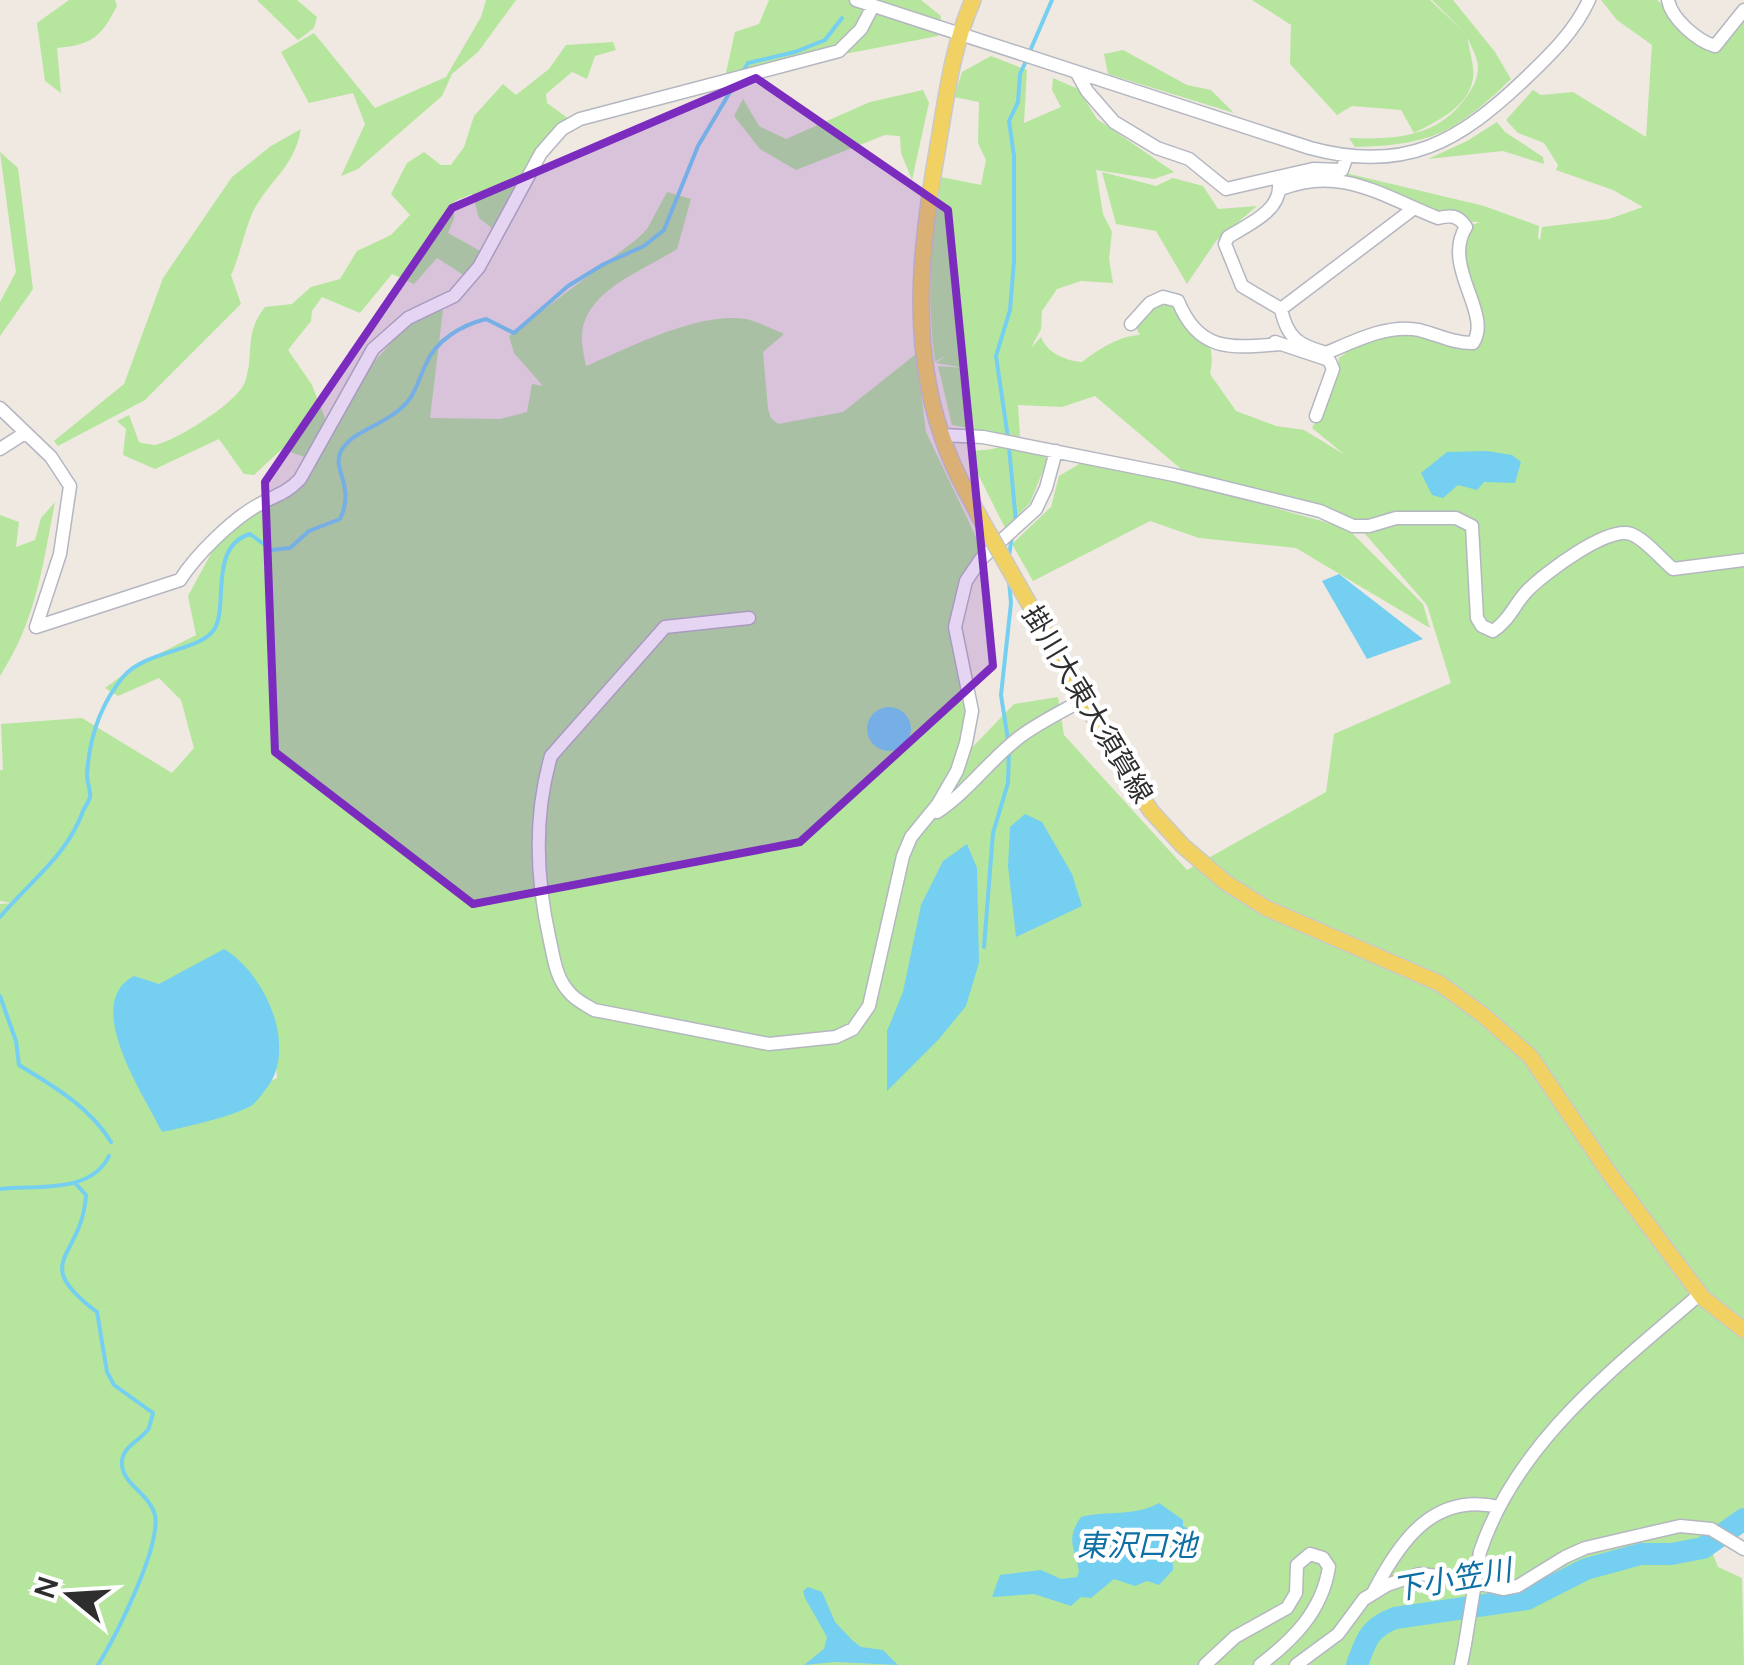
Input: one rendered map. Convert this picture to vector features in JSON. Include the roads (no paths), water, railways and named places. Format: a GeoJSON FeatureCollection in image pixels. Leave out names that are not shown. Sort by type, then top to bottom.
{"type":"FeatureCollection","features":[{"type":"Feature","properties":{"kind":"main road","name":"掛川大東大須賀線"},"geometry":{"type":"LineString","coordinates":[[973,0],[958,34],[922,242],[919,308],[926,376],[942,435],[980,516],[1119,762],[1151,810],[1183,846],[1226,882],[1266,908],[1439,983],[1530,1056],[1609,1173],[1700,1294],[1744,1330]]}},
{"type":"Feature","properties":{"kind":"street"},"geometry":{"type":"LineString","coordinates":[[856,0],[1310,148],[1347,156],[1413,153],[1451,139],[1499,104],[1551,54],[1582,16],[1589,0]]}},
{"type":"Feature","properties":{"kind":"street"},"geometry":{"type":"LineString","coordinates":[[1668,0],[1670,11],[1704,43],[1715,46],[1744,10]]}},
{"type":"Feature","properties":{"kind":"street"},"geometry":{"type":"LineString","coordinates":[[0,408],[51,457],[70,486],[60,554],[36,628],[180,580],[194,559],[228,530],[259,504],[288,492],[300,479],[373,349],[408,318],[454,296],[478,267],[541,152],[562,129],[580,119],[840,52],[862,29],[874,6]]}},
{"type":"Feature","properties":{"kind":"street"},"geometry":{"type":"LineString","coordinates":[[1077,72],[1087,91],[1114,122],[1156,148],[1189,160],[1218,185],[1236,189],[1333,178],[1438,218],[1452,215],[1466,227],[1458,248],[1467,293],[1478,317],[1477,339],[1473,343],[1459,343],[1415,329],[1391,329],[1323,355],[1268,339],[1248,338]]}},
{"type":"Feature","properties":{"kind":"street"},"geometry":{"type":"LineString","coordinates":[[1278,184],[1313,169],[1342,170],[1347,156]]}},
{"type":"Feature","properties":{"kind":"street"},"geometry":{"type":"LineString","coordinates":[[1278,184],[1272,208],[1225,244],[1242,286],[1281,308],[1289,334],[1296,342],[1323,355],[1334,369],[1316,416]]}},
{"type":"Feature","properties":{"kind":"street"},"geometry":{"type":"LineString","coordinates":[[1281,308],[1413,208]]}},
{"type":"Feature","properties":{"kind":"street"},"geometry":{"type":"LineString","coordinates":[[1131,324],[1150,303],[1163,297],[1178,301],[1188,323],[1220,346],[1280,344]]}},
{"type":"Feature","properties":{"kind":"street"},"geometry":{"type":"LineString","coordinates":[[0,449],[25,434]]}},
{"type":"Feature","properties":{"kind":"street"},"geometry":{"type":"LineString","coordinates":[[942,435],[984,437],[1207,483],[1320,512],[1353,526],[1370,526],[1396,518],[1456,518],[1472,526],[1477,618],[1492,631],[1506,622],[1526,592],[1545,576],[1588,546],[1618,532],[1633,534],[1673,569],[1744,560]]}},
{"type":"Feature","properties":{"kind":"street"},"geometry":{"type":"LineString","coordinates":[[749,618],[665,627],[552,756],[544,779],[537,843],[540,898],[558,975],[570,995],[594,1010],[770,1044],[836,1037],[853,1029],[869,1006],[903,856],[911,837],[957,771],[972,711],[956,627],[966,582],[981,559],[1036,509],[1056,451]]}},
{"type":"Feature","properties":{"kind":"street"},"geometry":{"type":"LineString","coordinates":[[926,818],[960,797],[988,764],[1022,735],[1084,699]]}},
{"type":"Feature","properties":{"kind":"street"},"geometry":{"type":"LineString","coordinates":[[1461,1665],[1480,1552],[1499,1507],[1529,1459],[1592,1388],[1700,1294]]}},
{"type":"Feature","properties":{"kind":"street"},"geometry":{"type":"LineString","coordinates":[[1296,1665],[1338,1634],[1373,1593],[1417,1530],[1436,1513],[1463,1502],[1499,1507]]}},
{"type":"Feature","properties":{"kind":"street"},"geometry":{"type":"LineString","coordinates":[[1373,1593],[1419,1574],[1503,1589],[1518,1586],[1585,1548],[1680,1526],[1711,1529],[1744,1549]]}},
{"type":"Feature","properties":{"kind":"street"},"geometry":{"type":"LineString","coordinates":[[1205,1665],[1236,1638],[1287,1608],[1296,1592],[1297,1565],[1310,1554],[1323,1558],[1329,1567],[1327,1580],[1314,1610],[1290,1642],[1260,1665]]}},
{"type":"Feature","properties":{"kind":"water"},"geometry":{"type":"Polygon","coordinates":[[[1447,452],[1512,455],[1521,462],[1515,483],[1484,482],[1477,490],[1458,485],[1443,498],[1432,495],[1421,473],[1447,452]]]}},
{"type":"Feature","properties":{"kind":"water"},"geometry":{"type":"Polygon","coordinates":[[[1339,574],[1423,639],[1367,659],[1322,581],[1339,574]]]}},
{"type":"Feature","properties":{"kind":"water"},"geometry":{"type":"Polygon","coordinates":[[[889,707],[904,714],[911,729],[904,744],[889,751],[874,744],[867,729],[874,714],[889,707]]]}},
{"type":"Feature","properties":{"kind":"water"},"geometry":{"type":"Polygon","coordinates":[[[1025,814],[1042,822],[1072,874],[1082,906],[1016,937],[1008,866],[1010,827],[1025,814]]]}},
{"type":"Feature","properties":{"kind":"water"},"geometry":{"type":"Polygon","coordinates":[[[967,844],[977,868],[979,963],[966,1006],[887,1091],[887,1031],[903,992],[921,905],[943,861],[967,844]]]}},
{"type":"Feature","properties":{"kind":"water"},"geometry":{"type":"Polygon","coordinates":[[[224,949],[252,975],[273,1013],[279,1053],[275,1072],[251,1106],[162,1132],[121,1050],[113,1007],[119,989],[134,976],[159,984],[224,949]]]}},
{"type":"Feature","properties":{"kind":"water","name":"東沢口池"},"geometry":{"type":"Polygon","coordinates":[[[1159,1503],[1196,1533],[1190,1537],[1181,1535],[1172,1543],[1173,1570],[1159,1585],[1147,1581],[1135,1586],[1114,1579],[1091,1598],[1081,1597],[1071,1606],[1034,1594],[992,1597],[1000,1575],[1041,1570],[1061,1579],[1077,1577],[1072,1538],[1081,1517],[1140,1510],[1159,1503]]]}},
{"type":"Feature","properties":{"kind":"water"},"geometry":{"type":"Polygon","coordinates":[[[808,1587],[822,1592],[835,1622],[852,1640],[861,1647],[883,1650],[898,1665],[804,1665],[824,1649],[827,1637],[805,1598],[803,1591],[808,1587]]]}},
{"type":"Feature","properties":{"kind":"waterway"},"geometry":{"type":"LineString","coordinates":[[1030,51],[1052,0]]}},
{"type":"Feature","properties":{"kind":"waterway"},"geometry":{"type":"LineString","coordinates":[[744,70],[748,63],[825,40],[842,18]]}},
{"type":"Feature","properties":{"kind":"waterway"},"geometry":{"type":"LineString","coordinates":[[1008,438],[996,356],[1010,310],[1014,261],[1014,156],[1009,121],[1018,102],[1020,74],[1027,59]]}},
{"type":"Feature","properties":{"kind":"waterway"},"geometry":{"type":"LineString","coordinates":[[0,917],[58,855],[76,827],[90,797],[87,775],[93,736],[102,711],[123,677],[145,661],[199,642],[215,628],[224,563],[237,541],[250,534],[272,550],[290,548],[309,531],[340,519],[346,497],[339,465],[341,451],[351,439],[405,404],[430,355],[443,341],[486,319],[514,333],[568,286],[644,246],[664,230],[698,146],[736,82]]}},
{"type":"Feature","properties":{"kind":"waterway"},"geometry":{"type":"LineString","coordinates":[[1009,447],[1016,522]]}},
{"type":"Feature","properties":{"kind":"waterway"},"geometry":{"type":"LineString","coordinates":[[1009,556],[1012,536]]}},
{"type":"Feature","properties":{"kind":"waterway"},"geometry":{"type":"LineString","coordinates":[[1008,740],[1001,695],[1011,603],[1009,581]]}},
{"type":"Feature","properties":{"kind":"waterway"},"geometry":{"type":"LineString","coordinates":[[984,947],[993,833],[1008,783],[1009,749]]}},
{"type":"Feature","properties":{"kind":"waterway"},"geometry":{"type":"LineString","coordinates":[[0,996],[16,1041],[19,1065],[82,1108],[111,1142]]}},
{"type":"Feature","properties":{"kind":"waterway"},"geometry":{"type":"LineString","coordinates":[[0,1189],[76,1182],[101,1168],[109,1156]]}},
{"type":"Feature","properties":{"kind":"waterway"},"geometry":{"type":"LineString","coordinates":[[75,1183],[86,1195],[82,1217],[64,1258],[66,1281],[97,1312],[107,1372],[114,1385],[153,1413],[146,1433],[128,1448],[122,1464],[126,1477],[155,1515],[151,1548],[126,1613],[98,1665]]}},
{"type":"Feature","properties":{"kind":"waterway","name":"下小笠川"},"geometry":{"type":"LineString","coordinates":[[1357,1665],[1370,1636],[1395,1618],[1527,1599],[1586,1569],[1641,1554],[1703,1548],[1744,1519]]}}]}
